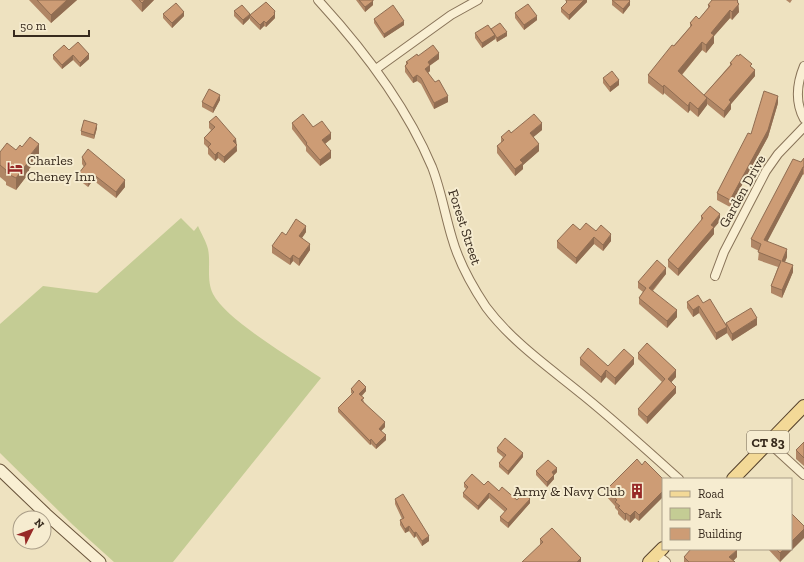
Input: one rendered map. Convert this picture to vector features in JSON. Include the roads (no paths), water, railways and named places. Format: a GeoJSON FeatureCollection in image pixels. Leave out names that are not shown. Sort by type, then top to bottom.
{"type":"FeatureCollection","features":[{"type":"Feature","properties":{"kind":"main road","name":"CT 83"},"geometry":{"type":"LineString","coordinates":[[734,478],[804,406]]}},
{"type":"Feature","properties":{"kind":"main road"},"geometry":{"type":"LineString","coordinates":[[0,470],[46,514],[100,562]]}},
{"type":"Feature","properties":{"kind":"street","name":"Forest Street"},"geometry":{"type":"LineString","coordinates":[[318,0],[346,30],[376,69],[422,144],[433,169],[458,256],[486,306],[498,321],[524,346],[597,406],[678,478]]}},
{"type":"Feature","properties":{"kind":"street"},"geometry":{"type":"LineString","coordinates":[[376,69],[451,15],[478,0]]}},
{"type":"Feature","properties":{"kind":"street"},"geometry":{"type":"LineString","coordinates":[[804,66],[798,81],[798,109],[804,119]]}},
{"type":"Feature","properties":{"kind":"street","name":"Garden Drive"},"geometry":{"type":"LineString","coordinates":[[714,276],[724,252],[766,171],[778,154],[804,127]]}},
{"type":"Feature","properties":{"kind":"street"},"geometry":{"type":"LineString","coordinates":[[768,442],[804,475]]}},
{"type":"Feature","properties":{"kind":"place","name":"Charles Cheney Inn"},"geometry":{"type":"Point","coordinates":[15,168]}},
{"type":"Feature","properties":{"kind":"place","name":"Army & Navy Club"},"geometry":{"type":"Point","coordinates":[637,491]}}]}
